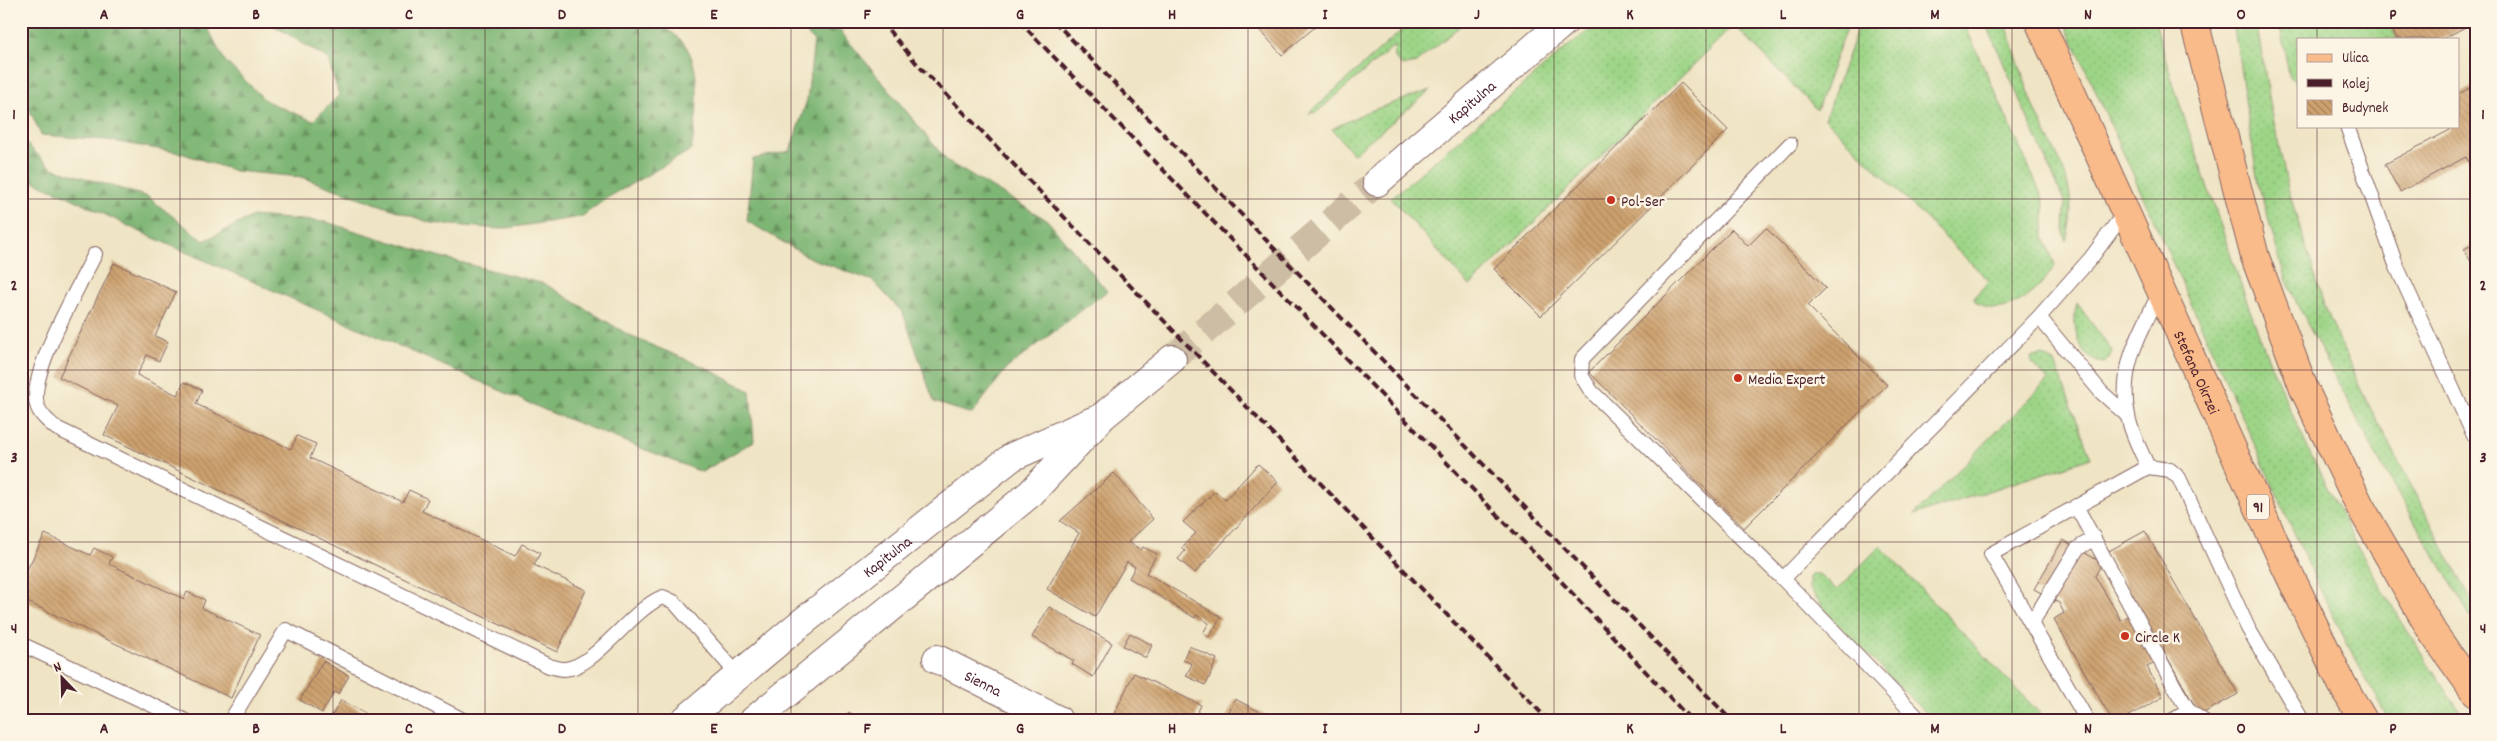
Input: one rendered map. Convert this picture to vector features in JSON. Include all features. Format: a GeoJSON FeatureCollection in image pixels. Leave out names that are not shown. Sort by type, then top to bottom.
{"type":"FeatureCollection","features":[{"type":"Feature","properties":{"kind":"main road","name":"Stefana Okrzei"},"geometry":{"type":"LineString","coordinates":[[2039,21],[2282,559],[2342,684],[2363,720]]}},
{"type":"Feature","properties":{"kind":"main road"},"geometry":{"type":"LineString","coordinates":[[2194,21],[2255,257],[2304,389],[2360,506],[2433,633],[2476,693]]}},
{"type":"Feature","properties":{"kind":"street","name":"Kapitulna"},"geometry":{"type":"LineString","coordinates":[[1377,182],[1565,21]]}},
{"type":"Feature","properties":{"kind":"street","name":"Kapitulna"},"geometry":{"type":"LineString","coordinates":[[754,720],[1031,493],[1103,416],[1172,359]]}},
{"type":"Feature","properties":{"kind":"street","name":"Kapitulna"},"geometry":{"type":"LineString","coordinates":[[685,720],[810,616],[1012,457],[1103,416]]}},
{"type":"Feature","properties":{"kind":"street","name":"Sienna"},"geometry":{"type":"LineString","coordinates":[[937,659],[1058,720]]}},
{"type":"Feature","properties":{"kind":"lane"},"geometry":{"type":"LineString","coordinates":[[2348,128],[2396,265],[2476,440]]}},
{"type":"Feature","properties":{"kind":"lane"},"geometry":{"type":"LineString","coordinates":[[1790,144],[1582,360],[1581,375],[1591,391],[1784,579],[1920,720]]}},
{"type":"Feature","properties":{"kind":"lane"},"geometry":{"type":"LineString","coordinates":[[1784,579],[2038,317],[2092,258],[2125,212]]}},
{"type":"Feature","properties":{"kind":"lane"},"geometry":{"type":"LineString","coordinates":[[95,254],[50,345],[37,381],[36,403],[44,418],[56,428],[549,666],[566,669],[584,662],[648,605],[663,597],[674,602],[738,676]]}},
{"type":"Feature","properties":{"kind":"lane"},"geometry":{"type":"LineString","coordinates":[[2148,467],[2128,416],[2126,383],[2132,350],[2161,290]]}},
{"type":"Feature","properties":{"kind":"lane"},"geometry":{"type":"LineString","coordinates":[[2038,317],[2082,371],[2128,416]]}},
{"type":"Feature","properties":{"kind":"lane"},"geometry":{"type":"LineString","coordinates":[[2087,720],[1991,554],[2148,467],[2170,470],[2179,478],[2248,628],[2302,720]]}},
{"type":"Feature","properties":{"kind":"lane"},"geometry":{"type":"LineString","coordinates":[[2076,506],[2189,711],[2202,720]]}},
{"type":"Feature","properties":{"kind":"lane"},"geometry":{"type":"LineString","coordinates":[[2031,624],[2077,549],[2094,538]]}},
{"type":"Feature","properties":{"kind":"lane"},"geometry":{"type":"LineString","coordinates":[[230,720],[286,630],[463,720]]}},
{"type":"Feature","properties":{"kind":"lane"},"geometry":{"type":"LineString","coordinates":[[21,644],[184,720]]}},
{"type":"Feature","properties":{"kind":"lane"},"geometry":{"type":"LineString","coordinates":[[2173,720],[2189,711]]}},
{"type":"Feature","properties":{"kind":"green space"},"geometry":{"type":"Polygon","coordinates":[[[21,21],[204,21],[225,61],[266,101],[313,121],[339,95],[328,59],[273,25],[263,21],[653,21],[679,38],[687,48],[693,61],[696,76],[697,107],[691,150],[607,198],[581,217],[500,229],[431,223],[301,177],[235,171],[181,153],[107,140],[41,135],[21,91],[21,21]]]}},
{"type":"Feature","properties":{"kind":"green space"},"geometry":{"type":"Polygon","coordinates":[[[794,21],[832,21],[948,162],[1047,220],[1107,291],[1007,368],[972,414],[934,402],[903,313],[873,281],[810,258],[747,221],[753,159],[790,151],[807,100],[814,41],[794,21]]]}},
{"type":"Feature","properties":{"kind":"green space"},"geometry":{"type":"Polygon","coordinates":[[[1412,21],[1466,21],[1416,63],[1402,66],[1395,56],[1395,45],[1317,112],[1309,113],[1412,21]]]}},
{"type":"Feature","properties":{"kind":"green space"},"geometry":{"type":"Polygon","coordinates":[[[1601,21],[1849,21],[1817,110],[1734,25],[1470,286],[1391,198],[1566,48],[1601,21]]]}},
{"type":"Feature","properties":{"kind":"green space"},"geometry":{"type":"Polygon","coordinates":[[[1860,21],[1963,21],[2042,196],[2044,206],[2044,238],[2055,265],[2041,284],[2021,301],[1997,308],[1986,307],[1975,301],[1974,297],[1989,281],[1825,119],[1860,21]]]}},
{"type":"Feature","properties":{"kind":"green space"},"geometry":{"type":"Polygon","coordinates":[[[1985,21],[2005,21],[2032,101],[2062,168],[2071,202],[2066,241],[2064,236],[2065,203],[1985,21]]]}},
{"type":"Feature","properties":{"kind":"green space"},"geometry":{"type":"Polygon","coordinates":[[[2064,21],[2155,21],[2180,106],[2236,270],[2264,348],[2306,445],[2354,540],[2380,586],[2467,720],[2389,720],[2378,702],[2310,568],[2064,21]]]}},
{"type":"Feature","properties":{"kind":"green space"},"geometry":{"type":"Polygon","coordinates":[[[2233,21],[2256,21],[2271,108],[2288,189],[2324,305],[2361,390],[2476,609],[2476,626],[2383,468],[2298,306],[2284,274],[2258,183],[2233,21]]]}},
{"type":"Feature","properties":{"kind":"green space"},"geometry":{"type":"Polygon","coordinates":[[[2279,21],[2388,21],[2396,38],[2297,38],[2297,85],[2289,75],[2279,21]]]}},
{"type":"Feature","properties":{"kind":"green space"},"geometry":{"type":"Polygon","coordinates":[[[1431,90],[1353,154],[1332,129],[1364,113],[1431,90]]]}},
{"type":"Feature","properties":{"kind":"green space"},"geometry":{"type":"Polygon","coordinates":[[[21,139],[52,168],[148,197],[204,241],[253,216],[326,222],[444,258],[545,284],[632,337],[707,368],[750,391],[754,441],[702,472],[547,411],[147,235],[63,194],[21,176],[21,139]]]}},
{"type":"Feature","properties":{"kind":"green space"},"geometry":{"type":"Polygon","coordinates":[[[2077,303],[2112,351],[2110,358],[2104,363],[2095,361],[2082,348],[2076,330],[2075,311],[2077,303]]]}},
{"type":"Feature","properties":{"kind":"green space"},"geometry":{"type":"Polygon","coordinates":[[[2043,355],[2055,363],[2091,458],[1914,515],[2048,380],[2031,362],[2032,357],[2043,355]]]}},
{"type":"Feature","properties":{"kind":"green space"},"geometry":{"type":"Polygon","coordinates":[[[1880,546],[2046,720],[1933,720],[1829,615],[1809,588],[1809,577],[1813,574],[1819,574],[1837,590],[1880,546]]]}},
{"type":"Feature","properties":{"kind":"building"},"geometry":{"type":"Polygon","coordinates":[[[1252,21],[1311,21],[1316,26],[1282,55],[1252,21]]]}},
{"type":"Feature","properties":{"kind":"building"},"geometry":{"type":"Polygon","coordinates":[[[2388,21],[2465,21],[2467,26],[2445,38],[2396,38],[2388,21]]]}},
{"type":"Feature","properties":{"kind":"building","name":"Pol-Ser"},"geometry":{"type":"Polygon","coordinates":[[[1681,83],[1728,130],[1541,316],[1494,269],[1681,83]]]}},
{"type":"Feature","properties":{"kind":"building"},"geometry":{"type":"Polygon","coordinates":[[[2476,85],[2476,159],[2469,162],[2466,157],[2400,192],[2385,164],[2450,130],[2449,128],[2460,128],[2460,93],[2476,85]]]}},
{"type":"Feature","properties":{"kind":"building","name":"Media Expert"},"geometry":{"type":"Polygon","coordinates":[[[1766,228],[1826,288],[1808,306],[1887,385],[1744,528],[1589,372],[1732,229],[1748,246],[1766,228]]]}},
{"type":"Feature","properties":{"kind":"building"},"geometry":{"type":"Polygon","coordinates":[[[2476,243],[2476,271],[2464,249],[2476,243]]]}},
{"type":"Feature","properties":{"kind":"building"},"geometry":{"type":"Polygon","coordinates":[[[114,263],[176,292],[155,336],[168,342],[159,361],[147,355],[137,375],[177,395],[184,382],[202,390],[196,404],[291,449],[297,436],[316,444],[310,458],[403,502],[409,490],[428,499],[422,511],[515,556],[522,544],[540,553],[534,565],[586,590],[557,652],[104,435],[118,406],[59,377],[114,263]]]}},
{"type":"Feature","properties":{"kind":"building"},"geometry":{"type":"Polygon","coordinates":[[[1258,464],[1278,482],[1195,573],[1178,559],[1185,551],[1181,548],[1196,533],[1183,522],[1215,491],[1225,500],[1258,464]]]}},
{"type":"Feature","properties":{"kind":"building"},"geometry":{"type":"Polygon","coordinates":[[[1114,473],[1153,519],[1128,542],[1141,550],[1143,547],[1157,554],[1146,573],[1221,617],[1209,637],[1203,633],[1209,623],[1197,615],[1195,618],[1129,578],[1135,567],[1127,562],[1095,617],[1047,589],[1079,533],[1060,521],[1114,473]]]}},
{"type":"Feature","properties":{"kind":"building"},"geometry":{"type":"Polygon","coordinates":[[[2145,531],[2238,694],[2200,715],[2167,657],[2147,667],[2163,697],[2122,720],[2112,720],[2054,619],[2064,613],[2059,603],[2034,589],[2063,540],[2102,563],[2095,576],[2121,620],[2140,610],[2107,552],[2145,531]]]}},
{"type":"Feature","properties":{"kind":"building"},"geometry":{"type":"Polygon","coordinates":[[[45,534],[90,555],[94,548],[112,557],[109,564],[184,599],[187,592],[205,600],[202,608],[260,635],[231,698],[21,599],[21,582],[45,534]]]}},
{"type":"Feature","properties":{"kind":"building"},"geometry":{"type":"Polygon","coordinates":[[[1049,607],[1112,643],[1093,677],[1072,664],[1074,661],[1032,637],[1049,607]]]}},
{"type":"Feature","properties":{"kind":"building"},"geometry":{"type":"Polygon","coordinates":[[[1130,633],[1152,645],[1146,658],[1123,646],[1130,633]]]}},
{"type":"Feature","properties":{"kind":"building"},"geometry":{"type":"Polygon","coordinates":[[[1189,646],[1217,659],[1206,685],[1186,676],[1192,664],[1183,660],[1189,646]]]}},
{"type":"Feature","properties":{"kind":"building"},"geometry":{"type":"Polygon","coordinates":[[[323,661],[349,676],[338,694],[334,692],[322,713],[300,700],[323,661]]]}},
{"type":"Feature","properties":{"kind":"building"},"geometry":{"type":"Polygon","coordinates":[[[1134,673],[1201,705],[1194,720],[1111,720],[1134,673]]]}},
{"type":"Feature","properties":{"kind":"building"},"geometry":{"type":"Polygon","coordinates":[[[1235,699],[1266,715],[1263,720],[1225,720],[1235,699]]]}},
{"type":"Feature","properties":{"kind":"building"},"geometry":{"type":"Polygon","coordinates":[[[341,700],[365,713],[362,720],[336,720],[331,717],[341,700]]]}},
{"type":"Feature","properties":{"kind":"building"},"geometry":{"type":"Polygon","coordinates":[[[849,712],[861,720],[844,720],[849,712]]]}},
{"type":"Feature","properties":{"kind":"tunnel"},"geometry":{"type":"LineString","coordinates":[[1172,359],[1377,182]]}},
{"type":"Feature","properties":{"kind":"railway"},"geometry":{"type":"LineString","coordinates":[[881,21],[918,65],[1548,720]]}},
{"type":"Feature","properties":{"kind":"railway"},"geometry":{"type":"LineString","coordinates":[[1019,21],[1543,562],[1691,720]]}},
{"type":"Feature","properties":{"kind":"railway"},"geometry":{"type":"LineString","coordinates":[[1054,21],[1731,720]]}},
{"type":"Feature","properties":{"kind":"place","name":"Pol-Ser"},"geometry":{"type":"Point","coordinates":[1611,200]}},
{"type":"Feature","properties":{"kind":"place","name":"Media Expert"},"geometry":{"type":"Point","coordinates":[1738,378]}},
{"type":"Feature","properties":{"kind":"place","name":"Circle K"},"geometry":{"type":"Point","coordinates":[2125,636]}}]}
